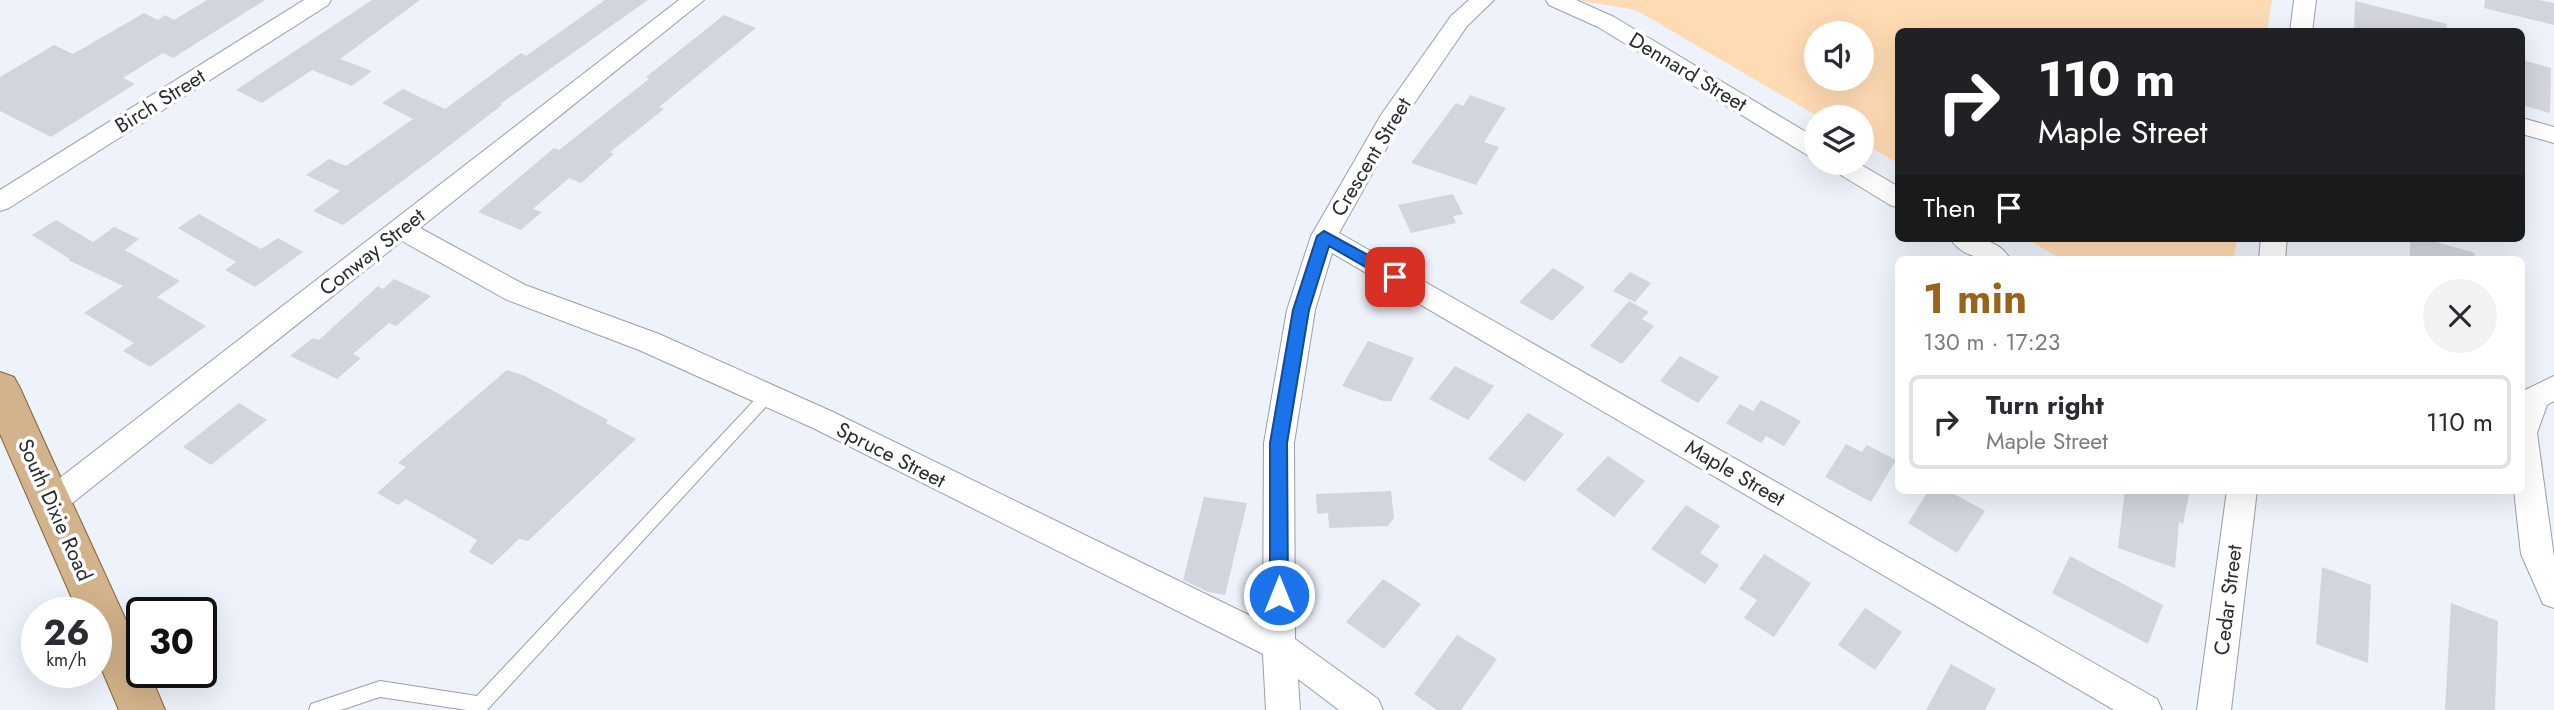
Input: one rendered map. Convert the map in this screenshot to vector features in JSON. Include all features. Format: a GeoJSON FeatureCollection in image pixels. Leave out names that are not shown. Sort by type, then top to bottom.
{"type":"FeatureCollection","features":[{"type":"Feature","properties":{"kind":"main road","name":"South Dixie Road"},"geometry":{"type":"LineString","coordinates":[[0,388],[50,503],[61,520],[142,710]]}},
{"type":"Feature","properties":{"kind":"street","name":"Birch Street"},"geometry":{"type":"LineString","coordinates":[[0,202],[320,0]]}},
{"type":"Feature","properties":{"kind":"street","name":"Conway Street"},"geometry":{"type":"LineString","coordinates":[[50,503],[693,0]]}},
{"type":"Feature","properties":{"kind":"street","name":"Crescent Street"},"geometry":{"type":"LineString","coordinates":[[1283,710],[1279,646],[1279,443],[1301,310],[1324,236],[1390,121],[1459,21],[1483,0]]}},
{"type":"Feature","properties":{"kind":"street","name":"Dennard Street"},"geometry":{"type":"LineString","coordinates":[[1557,0],[1606,22],[1804,142]]}},
{"type":"Feature","properties":{"kind":"street"},"geometry":{"type":"LineString","coordinates":[[2302,28],[2305,0]]}},
{"type":"Feature","properties":{"kind":"street"},"geometry":{"type":"LineString","coordinates":[[2525,127],[2554,135]]}},
{"type":"Feature","properties":{"kind":"street"},"geometry":{"type":"LineString","coordinates":[[1860,175],[1895,197]]}},
{"type":"Feature","properties":{"kind":"street","name":"Spruce Street"},"geometry":{"type":"LineString","coordinates":[[401,229],[515,292],[649,342],[768,396],[1279,646],[1366,710]]}},
{"type":"Feature","properties":{"kind":"street","name":"Maple Street"},"geometry":{"type":"LineString","coordinates":[[1324,236],[2146,710]]}},
{"type":"Feature","properties":{"kind":"street"},"geometry":{"type":"LineString","coordinates":[[1969,242],[1992,256]]}},
{"type":"Feature","properties":{"kind":"street"},"geometry":{"type":"LineString","coordinates":[[2525,425],[2535,398],[2554,387]]}},
{"type":"Feature","properties":{"kind":"street"},"geometry":{"type":"LineString","coordinates":[[2525,457],[2537,554],[2554,594]]}},
{"type":"Feature","properties":{"kind":"street","name":"Cedar Street"},"geometry":{"type":"LineString","coordinates":[[2214,710],[2241,494]]}},
{"type":"Feature","properties":{"kind":"lane"},"geometry":{"type":"LineString","coordinates":[[317,710],[380,689],[478,707],[768,396]]}},
{"type":"Feature","properties":{"kind":"shaded area"},"geometry":{"type":"Polygon","coordinates":[[[1577,0],[2272,0],[2267,28],[1895,28],[1895,162],[1874,149],[1874,105],[1804,105],[1804,108],[1636,10],[1577,0]]]}},
{"type":"Feature","properties":{"kind":"shaded area"},"geometry":{"type":"Polygon","coordinates":[[[2032,242],[2236,242],[2234,256],[2056,256],[2032,242]]]}},
{"type":"Feature","properties":{"kind":"building"},"geometry":{"type":"Polygon","coordinates":[[[207,0],[265,0],[173,58],[163,53],[123,78],[135,84],[51,137],[0,111],[0,77],[54,45],[73,54],[144,13],[158,20],[165,15],[174,20],[207,0]]]}},
{"type":"Feature","properties":{"kind":"building"},"geometry":{"type":"Polygon","coordinates":[[[372,0],[420,0],[340,59],[372,71],[352,86],[312,70],[262,103],[236,90],[372,0]]]}},
{"type":"Feature","properties":{"kind":"building"},"geometry":{"type":"Polygon","coordinates":[[[605,0],[648,0],[500,104],[502,105],[343,225],[313,211],[340,191],[306,175],[329,159],[346,166],[413,119],[382,103],[403,89],[445,109],[521,53],[526,56],[605,0]]]}},
{"type":"Feature","properties":{"kind":"building"},"geometry":{"type":"Polygon","coordinates":[[[2485,0],[2539,0],[2554,3],[2554,25],[2484,8],[2485,0]]]}},
{"type":"Feature","properties":{"kind":"building"},"geometry":{"type":"Polygon","coordinates":[[[2355,1],[2447,24],[2446,28],[2354,28],[2355,1]]]}},
{"type":"Feature","properties":{"kind":"building"},"geometry":{"type":"Polygon","coordinates":[[[724,15],[756,28],[659,107],[664,109],[610,152],[614,154],[581,183],[569,178],[533,209],[542,212],[521,230],[478,212],[554,148],[559,150],[649,79],[646,77],[724,15]]]}},
{"type":"Feature","properties":{"kind":"building"},"geometry":{"type":"Polygon","coordinates":[[[2525,61],[2551,68],[2550,113],[2525,106],[2525,61]]]}},
{"type":"Feature","properties":{"kind":"building"},"geometry":{"type":"Polygon","coordinates":[[[1470,95],[1506,108],[1484,142],[1499,147],[1476,185],[1411,163],[1456,103],[1463,106],[1470,95]]]}},
{"type":"Feature","properties":{"kind":"building"},"geometry":{"type":"Polygon","coordinates":[[[1453,194],[1463,214],[1453,216],[1456,223],[1411,233],[1398,205],[1453,194]]]}},
{"type":"Feature","properties":{"kind":"building"},"geometry":{"type":"Polygon","coordinates":[[[199,214],[261,249],[278,238],[303,252],[255,287],[225,270],[236,262],[178,228],[199,214]]]}},
{"type":"Feature","properties":{"kind":"building"},"geometry":{"type":"Polygon","coordinates":[[[56,220],[93,242],[114,227],[139,239],[125,250],[180,281],[157,297],[206,326],[150,367],[123,351],[134,343],[84,313],[123,286],[68,260],[70,259],[32,235],[56,220]]]}},
{"type":"Feature","properties":{"kind":"building"},"geometry":{"type":"Polygon","coordinates":[[[2410,242],[2436,242],[2475,253],[2474,256],[2410,256],[2410,242]]]}},
{"type":"Feature","properties":{"kind":"building"},"geometry":{"type":"Polygon","coordinates":[[[1553,268],[1585,287],[1552,321],[1519,302],[1553,268]]]}},
{"type":"Feature","properties":{"kind":"building"},"geometry":{"type":"Polygon","coordinates":[[[1630,272],[1651,283],[1635,302],[1613,291],[1630,272]]]}},
{"type":"Feature","properties":{"kind":"building"},"geometry":{"type":"Polygon","coordinates":[[[394,279],[431,296],[396,326],[389,323],[353,354],[361,358],[337,379],[290,356],[313,338],[319,340],[378,286],[383,289],[394,279]]]}},
{"type":"Feature","properties":{"kind":"building"},"geometry":{"type":"Polygon","coordinates":[[[1629,301],[1649,312],[1642,319],[1654,326],[1622,364],[1590,346],[1629,301]]]}},
{"type":"Feature","properties":{"kind":"building"},"geometry":{"type":"Polygon","coordinates":[[[1368,341],[1414,358],[1391,401],[1383,401],[1342,386],[1368,341]]]}},
{"type":"Feature","properties":{"kind":"building"},"geometry":{"type":"Polygon","coordinates":[[[1680,356],[1719,377],[1698,403],[1660,381],[1680,356]]]}},
{"type":"Feature","properties":{"kind":"building"},"geometry":{"type":"Polygon","coordinates":[[[1455,366],[1494,386],[1468,420],[1429,399],[1455,366]]]}},
{"type":"Feature","properties":{"kind":"building"},"geometry":{"type":"Polygon","coordinates":[[[507,370],[525,376],[608,420],[606,423],[636,439],[528,541],[519,539],[492,565],[469,552],[477,540],[406,499],[398,505],[377,493],[406,467],[398,463],[507,370]]]}},
{"type":"Feature","properties":{"kind":"building"},"geometry":{"type":"Polygon","coordinates":[[[1761,400],[1801,421],[1784,446],[1766,436],[1761,443],[1726,423],[1740,404],[1753,411],[1761,400]]]}},
{"type":"Feature","properties":{"kind":"building"},"geometry":{"type":"Polygon","coordinates":[[[239,403],[267,420],[211,465],[183,447],[239,403]]]}},
{"type":"Feature","properties":{"kind":"building"},"geometry":{"type":"Polygon","coordinates":[[[1528,413],[1564,434],[1525,482],[1488,459],[1528,413]]]}},
{"type":"Feature","properties":{"kind":"building"},"geometry":{"type":"Polygon","coordinates":[[[1846,444],[1862,452],[1867,445],[1895,459],[1871,502],[1825,477],[1846,444]]]}},
{"type":"Feature","properties":{"kind":"building"},"geometry":{"type":"Polygon","coordinates":[[[1608,456],[1645,481],[1614,517],[1576,490],[1608,456]]]}},
{"type":"Feature","properties":{"kind":"building"},"geometry":{"type":"Polygon","coordinates":[[[1391,491],[1394,518],[1388,526],[1329,528],[1328,513],[1317,514],[1316,494],[1391,491]]]}},
{"type":"Feature","properties":{"kind":"building"},"geometry":{"type":"Polygon","coordinates":[[[1926,494],[1954,494],[1985,511],[1957,553],[1908,523],[1926,494]]]}},
{"type":"Feature","properties":{"kind":"building"},"geometry":{"type":"Polygon","coordinates":[[[2125,494],[2189,494],[2183,524],[2179,522],[2175,568],[2118,548],[2125,494]]]}},
{"type":"Feature","properties":{"kind":"building"},"geometry":{"type":"Polygon","coordinates":[[[1204,497],[1247,503],[1225,595],[1208,592],[1183,580],[1204,497]]]}},
{"type":"Feature","properties":{"kind":"building"},"geometry":{"type":"Polygon","coordinates":[[[1686,505],[1720,526],[1700,553],[1719,565],[1705,584],[1651,549],[1686,505]]]}},
{"type":"Feature","properties":{"kind":"building"},"geometry":{"type":"Polygon","coordinates":[[[1764,554],[1811,583],[1774,637],[1744,618],[1757,600],[1739,589],[1764,554]]]}},
{"type":"Feature","properties":{"kind":"building"},"geometry":{"type":"Polygon","coordinates":[[[2070,556],[2163,605],[2148,644],[2052,593],[2070,556]]]}},
{"type":"Feature","properties":{"kind":"building"},"geometry":{"type":"Polygon","coordinates":[[[2322,567],[2371,585],[2368,663],[2316,644],[2322,567]]]}},
{"type":"Feature","properties":{"kind":"building"},"geometry":{"type":"Polygon","coordinates":[[[1383,579],[1421,604],[1384,649],[1346,622],[1383,579]]]}},
{"type":"Feature","properties":{"kind":"building"},"geometry":{"type":"Polygon","coordinates":[[[2451,603],[2498,621],[2495,710],[2445,710],[2451,603]]]}},
{"type":"Feature","properties":{"kind":"building"},"geometry":{"type":"Polygon","coordinates":[[[1865,608],[1902,632],[1875,670],[1838,645],[1865,608]]]}},
{"type":"Feature","properties":{"kind":"building"},"geometry":{"type":"Polygon","coordinates":[[[1457,635],[1497,659],[1461,710],[1437,710],[1414,694],[1457,635]]]}},
{"type":"Feature","properties":{"kind":"building"},"geometry":{"type":"Polygon","coordinates":[[[1951,664],[1996,689],[1985,710],[1926,710],[1951,664]]]}},
{"type":"Feature","properties":{"kind":"route"},"geometry":{"type":"LineString","coordinates":[[1279,595],[1279,443],[1301,310],[1324,236],[1395,277]]}}]}
